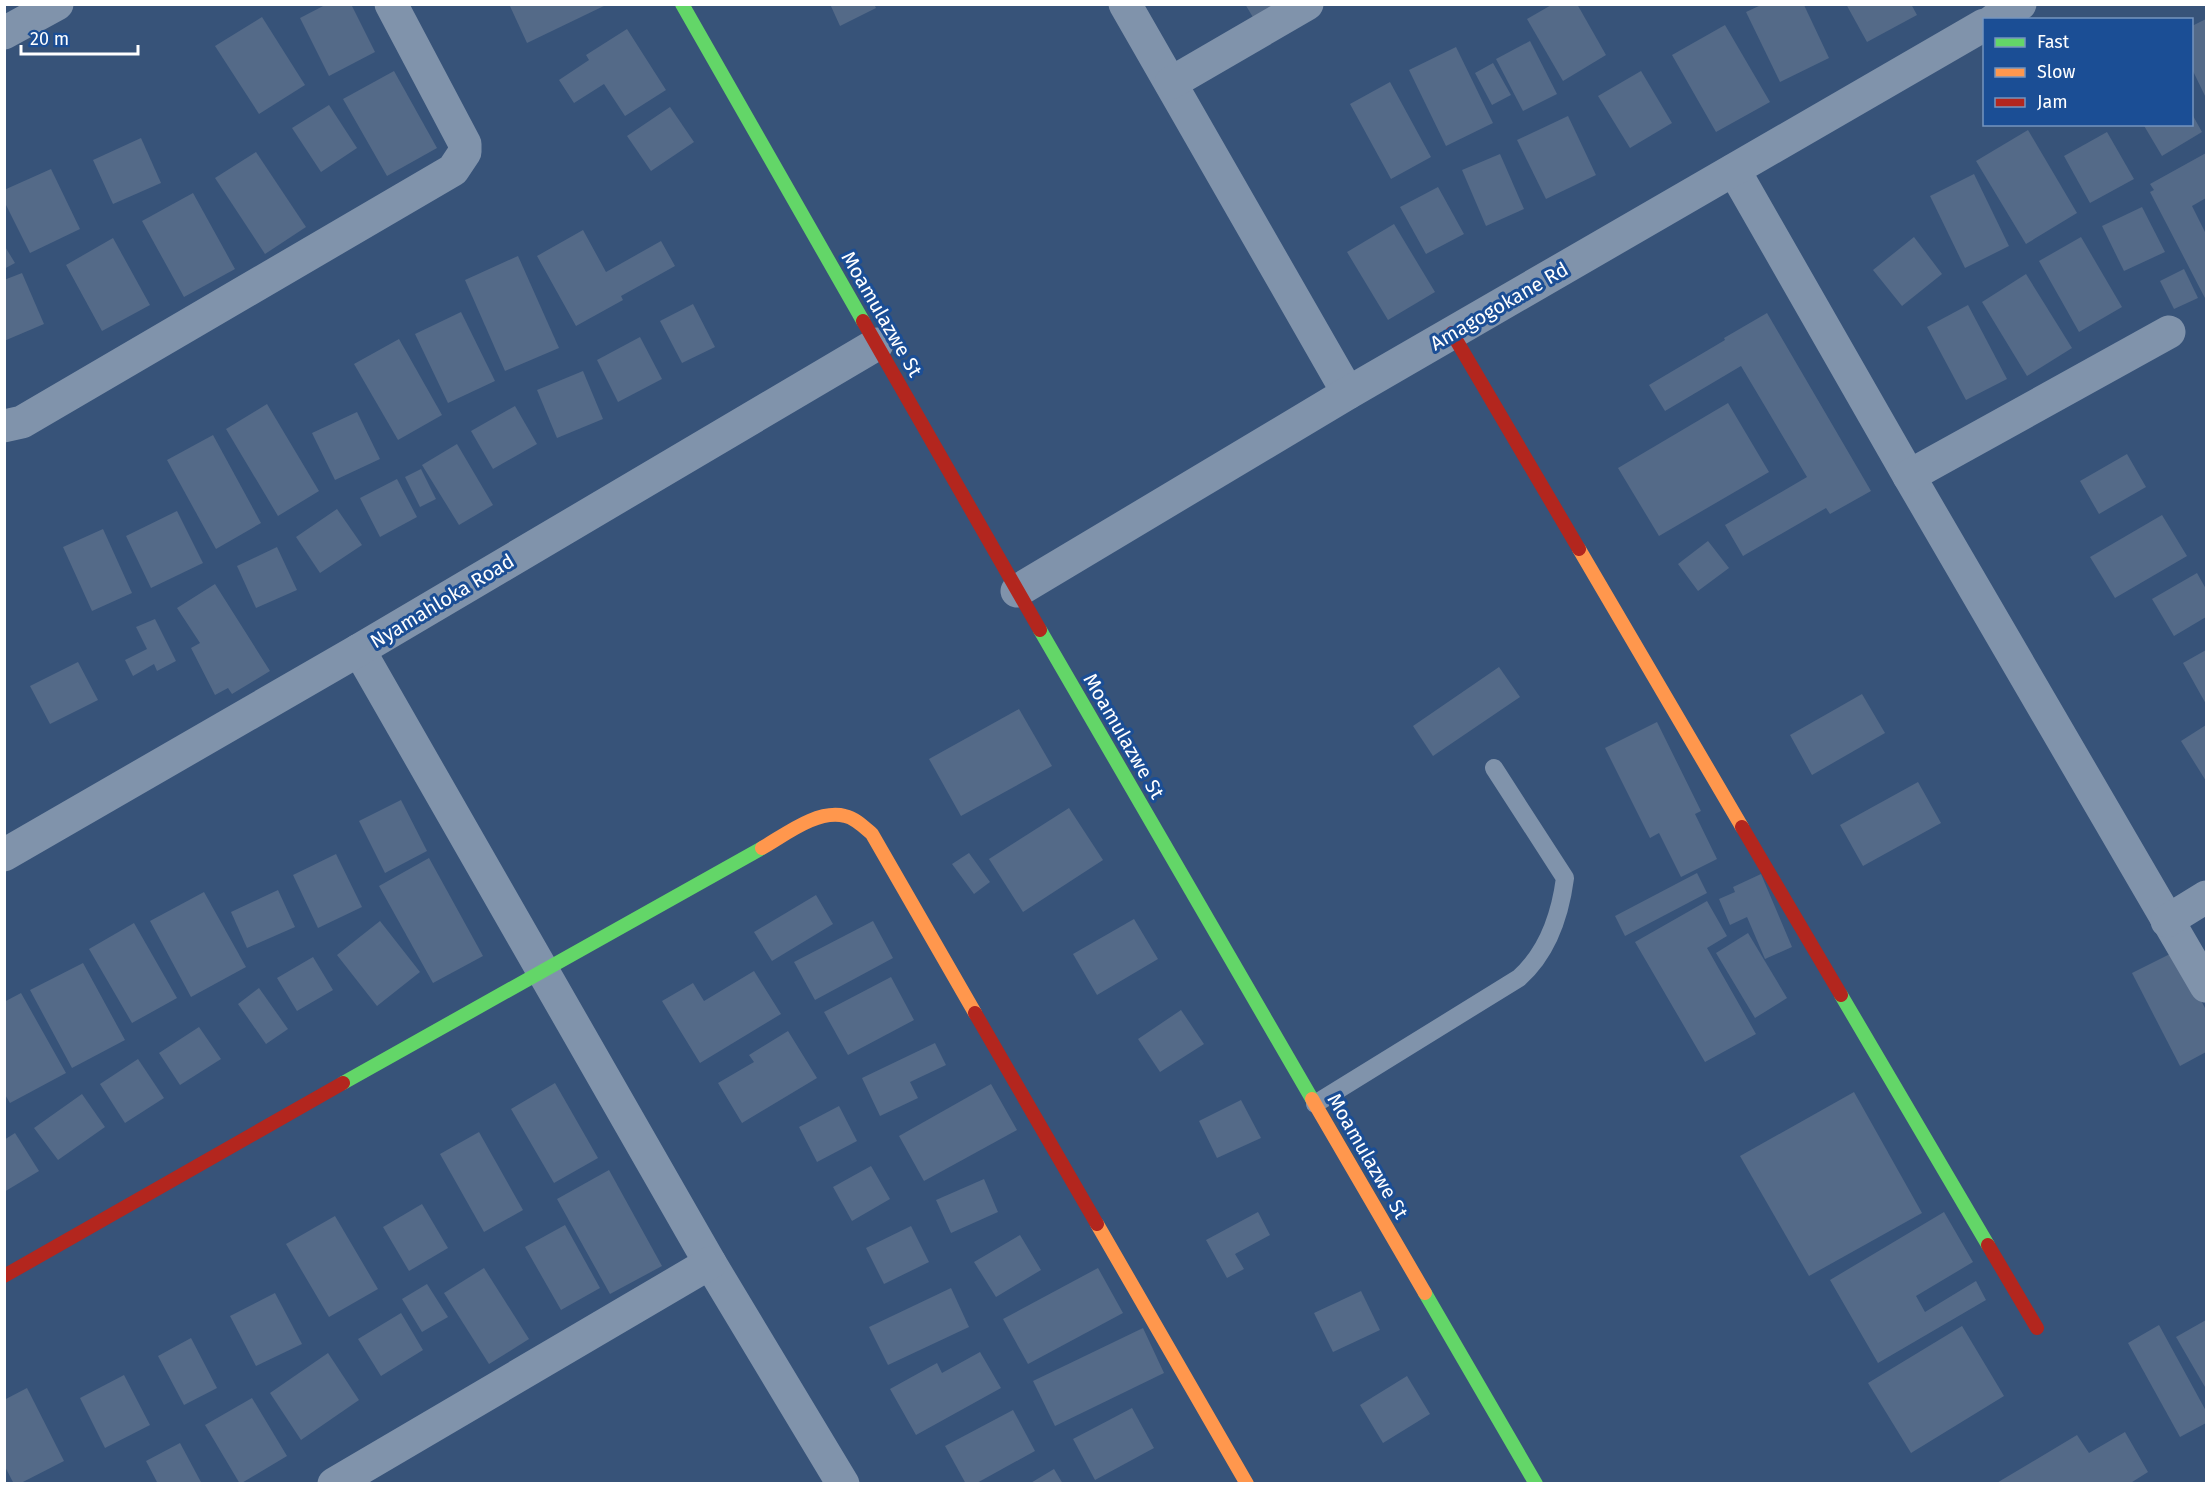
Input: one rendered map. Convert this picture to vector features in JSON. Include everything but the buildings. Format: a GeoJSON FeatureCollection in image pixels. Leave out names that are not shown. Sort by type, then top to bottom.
{"type":"FeatureCollection","features":[{"type":"Feature","properties":{"kind":"street"},"geometry":{"type":"LineString","coordinates":[[4,33],[57,4]]}},
{"type":"Feature","properties":{"kind":"street"},"geometry":{"type":"LineString","coordinates":[[4,426],[22,422],[453,170],[465,152],[465,144],[391,4]]}},
{"type":"Feature","properties":{"kind":"street","name":"Moamulazwe St"},"geometry":{"type":"LineString","coordinates":[[682,4],[1017,591],[1536,1484]]}},
{"type":"Feature","properties":{"kind":"street"},"geometry":{"type":"LineString","coordinates":[[1125,4],[1348,393]]}},
{"type":"Feature","properties":{"kind":"street"},"geometry":{"type":"LineString","coordinates":[[1171,83],[1307,4]]}},
{"type":"Feature","properties":{"kind":"street"},"geometry":{"type":"LineString","coordinates":[[1997,18],[2020,4]]}},
{"type":"Feature","properties":{"kind":"street","name":"Amagogokane Rd"},"geometry":{"type":"LineString","coordinates":[[1017,591],[1348,393],[1983,26]]}},
{"type":"Feature","properties":{"kind":"street"},"geometry":{"type":"LineString","coordinates":[[1734,170],[2206,986]]}},
{"type":"Feature","properties":{"kind":"street"},"geometry":{"type":"LineString","coordinates":[[1909,476],[2169,332]]}},
{"type":"Feature","properties":{"kind":"street"},"geometry":{"type":"LineString","coordinates":[[1452,333],[2037,1328]]}},
{"type":"Feature","properties":{"kind":"street","name":"Nyamahloka Road"},"geometry":{"type":"LineString","coordinates":[[4,855],[359,650],[878,344]]}},
{"type":"Feature","properties":{"kind":"street"},"geometry":{"type":"LineString","coordinates":[[359,650],[710,1263],[843,1484]]}},
{"type":"Feature","properties":{"kind":"street"},"geometry":{"type":"LineString","coordinates":[[4,1276],[542,970],[814,819],[836,814],[854,818],[872,834],[1247,1484]]}},
{"type":"Feature","properties":{"kind":"street"},"geometry":{"type":"LineString","coordinates":[[2167,921],[2206,897]]}},
{"type":"Feature","properties":{"kind":"street"},"geometry":{"type":"LineString","coordinates":[[334,1484],[710,1263]]}},
{"type":"Feature","properties":{"kind":"lane"},"geometry":{"type":"LineString","coordinates":[[1315,1104],[1519,978],[1533,966],[1546,944],[1561,908],[1565,878],[1494,768]]}},
{"type":"Feature","properties":{"kind":"traffic: fast"},"geometry":{"type":"LineString","coordinates":[[682,4],[863,321]]}},
{"type":"Feature","properties":{"kind":"traffic: fast"},"geometry":{"type":"LineString","coordinates":[[1040,630],[1312,1099]]}},
{"type":"Feature","properties":{"kind":"traffic: fast"},"geometry":{"type":"LineString","coordinates":[[343,1083],[762,848]]}},
{"type":"Feature","properties":{"kind":"traffic: fast"},"geometry":{"type":"LineString","coordinates":[[1841,995],[1988,1245]]}},
{"type":"Feature","properties":{"kind":"traffic: fast"},"geometry":{"type":"LineString","coordinates":[[1425,1293],[1536,1484]]}},
{"type":"Feature","properties":{"kind":"traffic: slow"},"geometry":{"type":"LineString","coordinates":[[1579,549],[1742,827]]}},
{"type":"Feature","properties":{"kind":"traffic: slow"},"geometry":{"type":"LineString","coordinates":[[762,848],[823,816],[845,816],[859,823],[872,834],[975,1013]]}},
{"type":"Feature","properties":{"kind":"traffic: slow"},"geometry":{"type":"LineString","coordinates":[[1312,1099],[1425,1293]]}},
{"type":"Feature","properties":{"kind":"traffic: slow"},"geometry":{"type":"LineString","coordinates":[[1097,1224],[1247,1484]]}},
{"type":"Feature","properties":{"kind":"traffic: jam"},"geometry":{"type":"LineString","coordinates":[[863,321],[1040,630]]}},
{"type":"Feature","properties":{"kind":"traffic: jam"},"geometry":{"type":"LineString","coordinates":[[1452,333],[1579,549]]}},
{"type":"Feature","properties":{"kind":"traffic: jam"},"geometry":{"type":"LineString","coordinates":[[1742,827],[1841,995]]}},
{"type":"Feature","properties":{"kind":"traffic: jam"},"geometry":{"type":"LineString","coordinates":[[975,1013],[1097,1224]]}},
{"type":"Feature","properties":{"kind":"traffic: jam"},"geometry":{"type":"LineString","coordinates":[[4,1276],[343,1083]]}},
{"type":"Feature","properties":{"kind":"traffic: jam"},"geometry":{"type":"LineString","coordinates":[[1988,1245],[2037,1328]]}}]}
